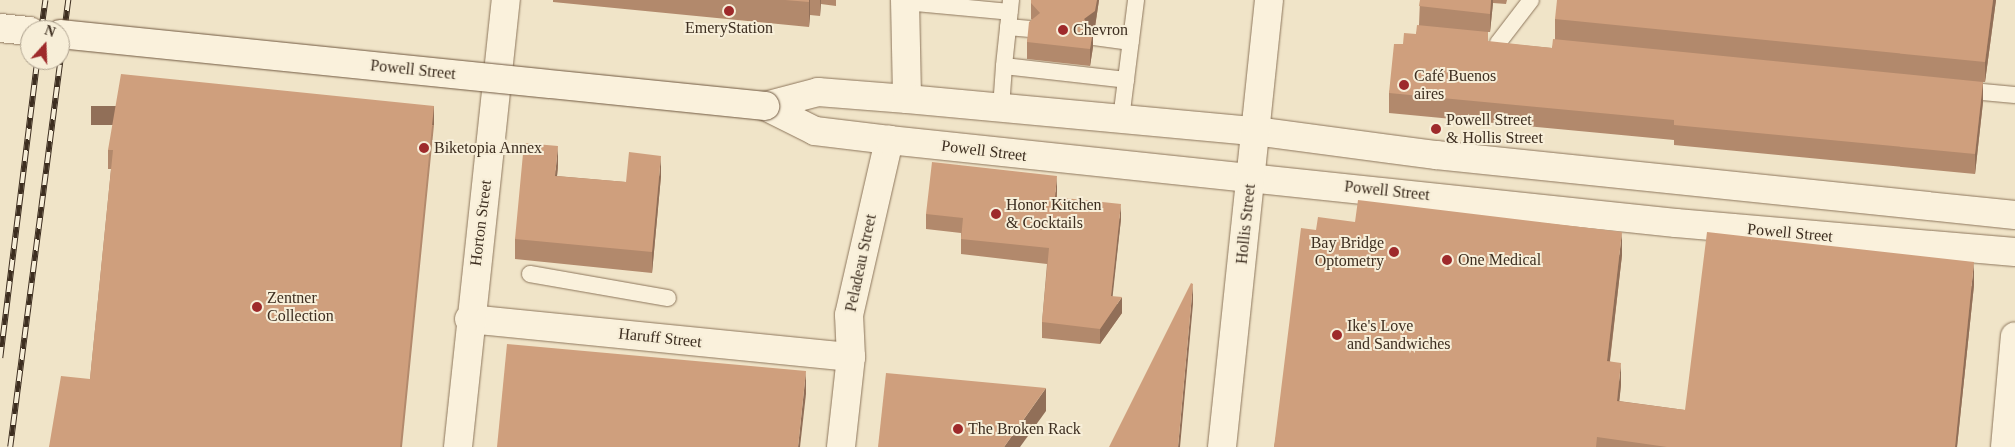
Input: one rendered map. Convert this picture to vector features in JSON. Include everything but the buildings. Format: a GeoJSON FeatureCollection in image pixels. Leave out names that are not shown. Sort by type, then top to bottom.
{"type":"FeatureCollection","features":[{"type":"Feature","properties":{"kind":"main road","name":"Horton Street"},"geometry":{"type":"LineString","coordinates":[[458,447],[469,319],[506,0]]}},
{"type":"Feature","properties":{"kind":"main road","name":"Hollis Street"},"geometry":{"type":"LineString","coordinates":[[1222,447],[1269,0]]}},
{"type":"Feature","properties":{"kind":"main road"},"geometry":{"type":"LineString","coordinates":[[905,1],[907,99]]}},
{"type":"Feature","properties":{"kind":"main road"},"geometry":{"type":"LineString","coordinates":[[0,28],[20,30]]}},
{"type":"Feature","properties":{"kind":"main road","name":"Powell Street"},"geometry":{"type":"LineString","coordinates":[[70,35],[765,106],[818,92],[1255,131],[1436,155],[2015,215]]}},
{"type":"Feature","properties":{"kind":"main road","name":"Powell Street"},"geometry":{"type":"LineString","coordinates":[[765,106],[815,131],[889,140],[1676,223],[2015,252]]}},
{"type":"Feature","properties":{"kind":"main road","name":"Peladeau Street"},"geometry":{"type":"LineString","coordinates":[[840,447],[851,357],[849,315],[889,140]]}},
{"type":"Feature","properties":{"kind":"main road","name":"Haruff Street"},"geometry":{"type":"LineString","coordinates":[[469,319],[851,357]]}},
{"type":"Feature","properties":{"kind":"main road"},"geometry":{"type":"LineString","coordinates":[[2005,447],[2015,336]]}},
{"type":"Feature","properties":{"kind":"lane"},"geometry":{"type":"LineString","coordinates":[[1121,119],[1136,0]]}},
{"type":"Feature","properties":{"kind":"lane"},"geometry":{"type":"LineString","coordinates":[[1498,43],[1531,0]]}},
{"type":"Feature","properties":{"kind":"lane"},"geometry":{"type":"LineString","coordinates":[[905,1],[1010,13],[1030,30]]}},
{"type":"Feature","properties":{"kind":"lane"},"geometry":{"type":"LineString","coordinates":[[1001,108],[1010,13]]}},
{"type":"Feature","properties":{"kind":"lane"},"geometry":{"type":"LineString","coordinates":[[1094,37],[1131,42]]}},
{"type":"Feature","properties":{"kind":"lane"},"geometry":{"type":"LineString","coordinates":[[1480,41],[1518,45]]}},
{"type":"Feature","properties":{"kind":"lane"},"geometry":{"type":"LineString","coordinates":[[1004,66],[1126,80]]}},
{"type":"Feature","properties":{"kind":"lane"},"geometry":{"type":"LineString","coordinates":[[1946,88],[2015,95]]}},
{"type":"Feature","properties":{"kind":"lane"},"geometry":{"type":"LineString","coordinates":[[530,274],[668,298]]}},
{"type":"Feature","properties":{"kind":"railway"},"geometry":{"type":"LineString","coordinates":[[42,20],[45,0]]}},
{"type":"Feature","properties":{"kind":"railway"},"geometry":{"type":"LineString","coordinates":[[10,447],[68,0]]}},
{"type":"Feature","properties":{"kind":"railway"},"geometry":{"type":"LineString","coordinates":[[0,358],[36,70]]}},
{"type":"Feature","properties":{"kind":"place","name":"EmeryStation"},"geometry":{"type":"Point","coordinates":[729,11]}},
{"type":"Feature","properties":{"kind":"place","name":"Chevron"},"geometry":{"type":"Point","coordinates":[1063,30]}},
{"type":"Feature","properties":{"kind":"place","name":"Café Buenos aires"},"geometry":{"type":"Point","coordinates":[1404,85]}},
{"type":"Feature","properties":{"kind":"place","name":"Powell Street & Hollis Street"},"geometry":{"type":"Point","coordinates":[1436,129]}},
{"type":"Feature","properties":{"kind":"place","name":"Biketopia Annex"},"geometry":{"type":"Point","coordinates":[424,148]}},
{"type":"Feature","properties":{"kind":"place","name":"Honor Kitchen & Cocktails"},"geometry":{"type":"Point","coordinates":[996,214]}},
{"type":"Feature","properties":{"kind":"place","name":"Bay Bridge Optometry"},"geometry":{"type":"Point","coordinates":[1394,252]}},
{"type":"Feature","properties":{"kind":"place","name":"One Medical"},"geometry":{"type":"Point","coordinates":[1447,260]}},
{"type":"Feature","properties":{"kind":"place","name":"Zentner Collection"},"geometry":{"type":"Point","coordinates":[257,307]}},
{"type":"Feature","properties":{"kind":"place","name":"Ike's Love and Sandwiches"},"geometry":{"type":"Point","coordinates":[1337,335]}},
{"type":"Feature","properties":{"kind":"place","name":"The Broken Rack"},"geometry":{"type":"Point","coordinates":[958,429]}}]}
